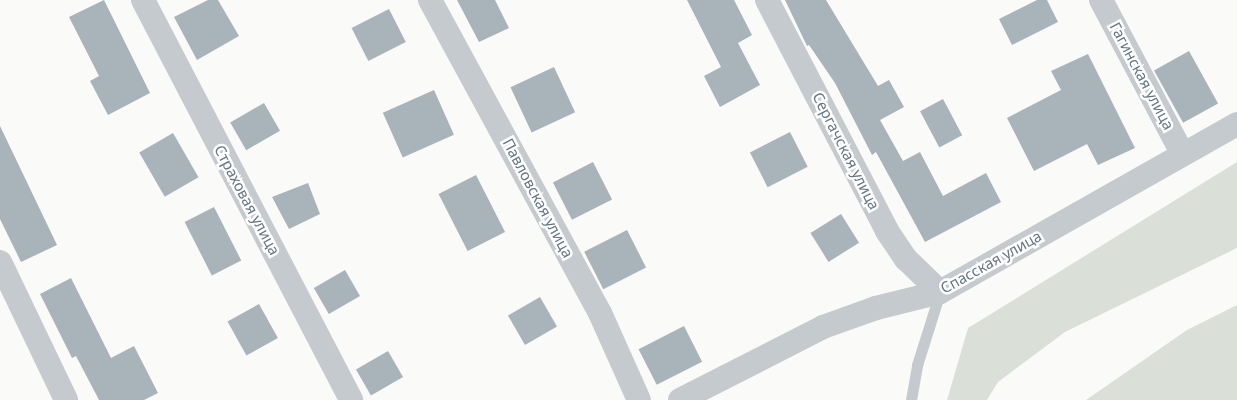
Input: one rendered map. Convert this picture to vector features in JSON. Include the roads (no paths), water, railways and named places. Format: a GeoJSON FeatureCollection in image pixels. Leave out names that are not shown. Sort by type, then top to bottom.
{"type":"FeatureCollection","features":[{"type":"Feature","properties":{"kind":"street","name":"Страховая улица"},"geometry":{"type":"LineString","coordinates":[[143,0],[351,400]]}},
{"type":"Feature","properties":{"kind":"street","name":"Павловская улица"},"geometry":{"type":"LineString","coordinates":[[430,0],[600,313],[639,400]]}},
{"type":"Feature","properties":{"kind":"street","name":"Сергачская улица"},"geometry":{"type":"LineString","coordinates":[[767,0],[887,231],[906,259],[940,292]]}},
{"type":"Feature","properties":{"kind":"street","name":"Гагинская улица"},"geometry":{"type":"LineString","coordinates":[[1101,0],[1182,153]]}},
{"type":"Feature","properties":{"kind":"street","name":"Спасская улица"},"geometry":{"type":"LineString","coordinates":[[680,400],[823,327],[876,308],[940,292],[1182,153],[1237,124]]}},
{"type":"Feature","properties":{"kind":"street"},"geometry":{"type":"LineString","coordinates":[[0,262],[66,400]]}},
{"type":"Feature","properties":{"kind":"lane"},"geometry":{"type":"LineString","coordinates":[[911,400],[917,365],[940,292]]}}]}
